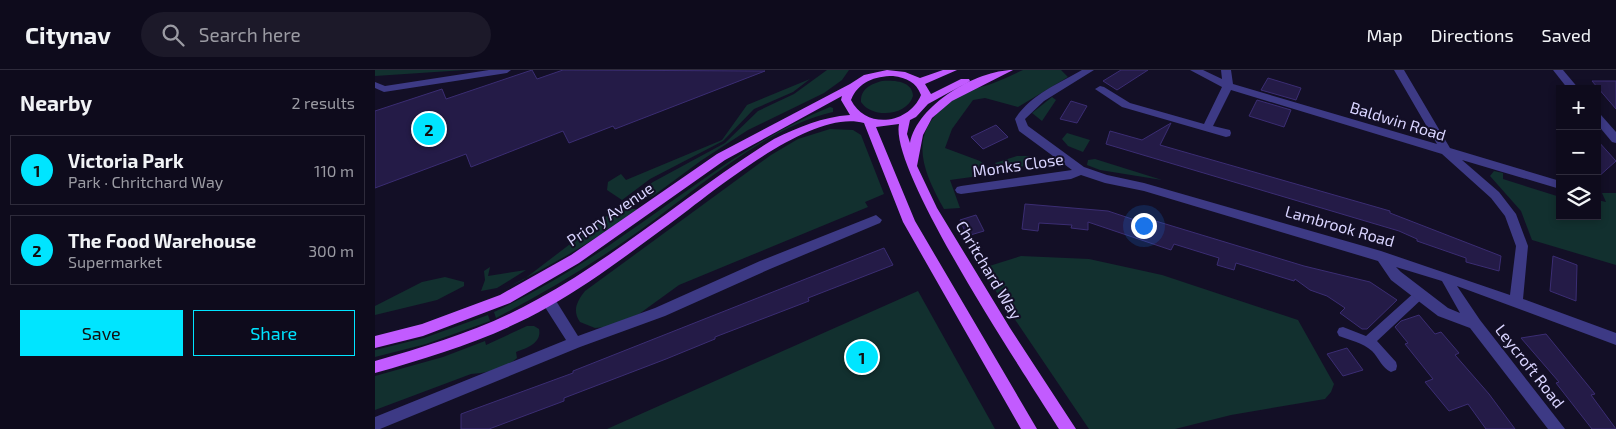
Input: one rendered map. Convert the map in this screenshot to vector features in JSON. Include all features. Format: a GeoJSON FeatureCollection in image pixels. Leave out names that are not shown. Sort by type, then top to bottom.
{"type":"FeatureCollection","features":[{"type":"Feature","properties":{"kind":"main road"},"geometry":{"type":"LineString","coordinates":[[920,82],[952,70]]}},
{"type":"Feature","properties":{"kind":"main road"},"geometry":{"type":"LineString","coordinates":[[925,101],[941,91],[991,70]]}},
{"type":"Feature","properties":{"kind":"main road"},"geometry":{"type":"LineString","coordinates":[[912,168],[920,127],[934,110],[967,88],[1008,70]]}},
{"type":"Feature","properties":{"kind":"main road"},"geometry":{"type":"LineString","coordinates":[[375,367],[470,338],[548,300],[611,260],[734,171],[785,139],[810,127],[832,120],[864,120],[887,123],[905,119],[921,108],[926,94],[920,82],[905,72],[867,74],[852,87],[847,100],[852,113],[864,120],[909,222],[1029,429]]}},
{"type":"Feature","properties":{"kind":"main road","name":"Priory Avenue"},"geometry":{"type":"LineString","coordinates":[[375,342],[423,330],[505,298],[575,259],[721,158],[852,87]]}},
{"type":"Feature","properties":{"kind":"main road","name":"Chritchard Way"},"geometry":{"type":"LineString","coordinates":[[905,119],[902,134],[912,168],[932,209],[1068,429]]}},
{"type":"Feature","properties":{"kind":"street","name":"Lambrook Road"},"geometry":{"type":"LineString","coordinates":[[1089,70],[1033,104],[1023,113],[1020,119],[1023,128],[1080,170],[1105,179],[1144,187],[1381,256],[1516,300],[1616,338]]}},
{"type":"Feature","properties":{"kind":"street","name":"Baldwin Road"},"geometry":{"type":"LineString","coordinates":[[1195,70],[1228,86],[1447,153],[1556,184]]}},
{"type":"Feature","properties":{"kind":"street"},"geometry":{"type":"LineString","coordinates":[[1207,128],[1228,86],[1226,70]]}},
{"type":"Feature","properties":{"kind":"street"},"geometry":{"type":"LineString","coordinates":[[1399,70],[1447,153],[1495,195],[1510,214],[1522,246],[1516,300]]}},
{"type":"Feature","properties":{"kind":"street"},"geometry":{"type":"LineString","coordinates":[[1558,70],[1571,85]]}},
{"type":"Feature","properties":{"kind":"street"},"geometry":{"type":"LineString","coordinates":[[1101,89],[1126,105],[1227,133]]}},
{"type":"Feature","properties":{"kind":"street"},"geometry":{"type":"LineString","coordinates":[[1601,122],[1616,139]]}},
{"type":"Feature","properties":{"kind":"street","name":"Monks Close"},"geometry":{"type":"LineString","coordinates":[[961,190],[1071,175],[1080,170]]}},
{"type":"Feature","properties":{"kind":"street"},"geometry":{"type":"LineString","coordinates":[[375,424],[575,343],[660,312],[765,265],[876,220]]}},
{"type":"Feature","properties":{"kind":"street","name":"Leycroft Road"},"geometry":{"type":"LineString","coordinates":[[1381,256],[1396,276],[1443,312],[1475,324]]}},
{"type":"Feature","properties":{"kind":"street","name":"Leycroft Road"},"geometry":{"type":"LineString","coordinates":[[1447,277],[1453,291],[1475,324],[1557,429]]}},
{"type":"Feature","properties":{"kind":"street"},"geometry":{"type":"LineString","coordinates":[[548,300],[575,343]]}},
{"type":"Feature","properties":{"kind":"lane"},"geometry":{"type":"LineString","coordinates":[[375,85],[384,89],[507,70]]}},
{"type":"Feature","properties":{"kind":"lane"},"geometry":{"type":"LineString","coordinates":[[1368,342],[1420,294]]}},
{"type":"Feature","properties":{"kind":"lane"},"geometry":{"type":"LineString","coordinates":[[1343,332],[1368,342],[1377,348],[1391,366]]}},
{"type":"Feature","properties":{"kind":"green space"},"geometry":{"type":"Polygon","coordinates":[[[375,70],[465,70],[375,76],[375,70]]]}},
{"type":"Feature","properties":{"kind":"green space"},"geometry":{"type":"Polygon","coordinates":[[[827,70],[849,70],[842,80],[824,93],[748,130],[702,160],[653,196],[628,201],[653,182],[725,143],[758,111],[794,94],[827,70]]]}},
{"type":"Feature","properties":{"kind":"green space"},"geometry":{"type":"Polygon","coordinates":[[[1023,70],[1061,70],[1068,77],[1018,107],[985,98],[973,100],[952,129],[945,148],[980,161],[986,166],[986,175],[950,180],[960,208],[944,209],[927,175],[923,159],[923,144],[926,131],[934,117],[947,104],[965,92],[988,85],[1023,70]]]}},
{"type":"Feature","properties":{"kind":"green space"},"geometry":{"type":"Polygon","coordinates":[[[810,79],[793,92],[754,109],[723,141],[650,179],[622,200],[607,190],[608,182],[621,174],[626,180],[722,140],[747,105],[810,79]]]}},
{"type":"Feature","properties":{"kind":"green space"},"geometry":{"type":"Polygon","coordinates":[[[882,81],[902,82],[910,87],[913,96],[904,108],[889,113],[881,113],[873,111],[861,102],[864,90],[882,81]]]}},
{"type":"Feature","properties":{"kind":"green space"},"geometry":{"type":"Polygon","coordinates":[[[1052,97],[1056,100],[1042,121],[1032,113],[1052,97]]]}},
{"type":"Feature","properties":{"kind":"green space"},"geometry":{"type":"Polygon","coordinates":[[[830,107],[833,108],[833,112],[807,120],[782,131],[731,162],[604,255],[551,288],[496,318],[494,312],[545,286],[593,256],[749,149],[802,120],[830,107]]]}},
{"type":"Feature","properties":{"kind":"green space"},"geometry":{"type":"Polygon","coordinates":[[[830,129],[853,130],[861,135],[884,194],[865,202],[868,207],[679,285],[639,314],[606,327],[595,328],[580,322],[576,310],[585,291],[771,155],[798,139],[830,129]]]}},
{"type":"Feature","properties":{"kind":"green space"},"geometry":{"type":"Polygon","coordinates":[[[1067,133],[1090,140],[1083,152],[1068,146],[1062,139],[1067,133]]]}},
{"type":"Feature","properties":{"kind":"green space"},"geometry":{"type":"Polygon","coordinates":[[[1017,156],[1033,156],[1020,169],[1003,172],[995,163],[1017,156]]]}},
{"type":"Feature","properties":{"kind":"green space"},"geometry":{"type":"Polygon","coordinates":[[[1095,159],[1162,180],[1100,170],[1087,165],[1088,160],[1095,159]]]}},
{"type":"Feature","properties":{"kind":"green space"},"geometry":{"type":"Polygon","coordinates":[[[1494,171],[1503,173],[1503,179],[1556,196],[1556,220],[1601,220],[1601,201],[1606,202],[1602,193],[1616,193],[1616,265],[1532,240],[1521,211],[1490,176],[1494,171]]]}},
{"type":"Feature","properties":{"kind":"green space"},"geometry":{"type":"Polygon","coordinates":[[[616,209],[641,209],[585,245],[526,278],[616,209]]]}},
{"type":"Feature","properties":{"kind":"green space"},"geometry":{"type":"Polygon","coordinates":[[[1021,256],[1089,259],[1162,275],[1298,320],[1334,384],[1331,392],[1325,399],[1231,415],[1175,429],[1089,429],[987,278],[983,268],[1021,256]]]}},
{"type":"Feature","properties":{"kind":"green space"},"geometry":{"type":"Polygon","coordinates":[[[490,267],[488,276],[526,270],[497,288],[481,291],[485,280],[484,271],[490,267]]]}},
{"type":"Feature","properties":{"kind":"green space"},"geometry":{"type":"Polygon","coordinates":[[[445,277],[464,282],[464,286],[437,300],[375,315],[375,306],[422,282],[445,277]]]}},
{"type":"Feature","properties":{"kind":"green space"},"geometry":{"type":"Polygon","coordinates":[[[918,291],[995,429],[607,429],[918,291]]]}},
{"type":"Feature","properties":{"kind":"green space"},"geometry":{"type":"Polygon","coordinates":[[[488,315],[490,321],[426,344],[375,357],[375,350],[424,338],[488,315]]]}},
{"type":"Feature","properties":{"kind":"green space"},"geometry":{"type":"Polygon","coordinates":[[[527,326],[534,326],[539,329],[538,338],[533,344],[516,352],[517,358],[507,365],[471,374],[375,410],[375,376],[443,357],[485,341],[486,345],[527,326]]]}},
{"type":"Feature","properties":{"kind":"building"},"geometry":{"type":"Polygon","coordinates":[[[532,70],[537,79],[563,70],[765,71],[615,129],[613,126],[569,143],[563,131],[471,167],[466,154],[375,188],[375,111],[442,89],[446,99],[532,70]]]}},
{"type":"Feature","properties":{"kind":"building"},"geometry":{"type":"Polygon","coordinates":[[[1121,70],[1148,70],[1117,90],[1103,81],[1121,70]]]}},
{"type":"Feature","properties":{"kind":"building"},"geometry":{"type":"Polygon","coordinates":[[[1268,78],[1301,88],[1296,100],[1261,90],[1268,78]]]}},
{"type":"Feature","properties":{"kind":"building"},"geometry":{"type":"Polygon","coordinates":[[[1592,81],[1616,81],[1616,109],[1601,92],[1601,85],[1595,85],[1592,81]]]}},
{"type":"Feature","properties":{"kind":"building"},"geometry":{"type":"Polygon","coordinates":[[[1257,100],[1291,110],[1284,127],[1249,116],[1257,100]]]}},
{"type":"Feature","properties":{"kind":"building"},"geometry":{"type":"Polygon","coordinates":[[[1071,101],[1087,106],[1077,123],[1060,119],[1071,101]]]}},
{"type":"Feature","properties":{"kind":"building"},"geometry":{"type":"Polygon","coordinates":[[[1171,123],[1160,145],[1390,211],[1390,213],[1501,256],[1499,271],[1466,262],[1466,258],[1417,241],[1417,239],[1399,231],[1106,144],[1110,131],[1142,140],[1171,123]]]}},
{"type":"Feature","properties":{"kind":"building"},"geometry":{"type":"Polygon","coordinates":[[[996,125],[1008,137],[983,149],[971,137],[996,125]]]}},
{"type":"Feature","properties":{"kind":"building"},"geometry":{"type":"Polygon","coordinates":[[[1601,144],[1616,161],[1601,174],[1601,144]]]}},
{"type":"Feature","properties":{"kind":"building"},"geometry":{"type":"Polygon","coordinates":[[[1025,204],[1108,211],[1147,224],[1149,219],[1304,266],[1370,282],[1397,300],[1367,329],[1362,329],[1340,313],[1345,308],[1327,296],[1310,290],[1295,279],[1294,281],[1236,263],[1234,270],[1217,265],[1219,258],[1174,244],[1171,250],[1088,222],[1088,230],[1071,228],[1072,225],[1039,223],[1038,231],[1022,229],[1025,204]]]}},
{"type":"Feature","properties":{"kind":"building"},"geometry":{"type":"Polygon","coordinates":[[[976,215],[984,231],[967,236],[960,220],[976,215]]]}},
{"type":"Feature","properties":{"kind":"building"},"geometry":{"type":"Polygon","coordinates":[[[884,248],[893,265],[808,298],[809,301],[715,337],[715,339],[666,359],[564,398],[564,401],[489,429],[461,429],[461,414],[573,373],[573,371],[884,248]]]}},
{"type":"Feature","properties":{"kind":"building"},"geometry":{"type":"Polygon","coordinates":[[[1553,256],[1577,265],[1576,301],[1550,291],[1553,256]]]}},
{"type":"Feature","properties":{"kind":"building"},"geometry":{"type":"Polygon","coordinates":[[[1419,315],[1435,334],[1441,332],[1459,353],[1455,355],[1489,394],[1515,429],[1486,429],[1468,404],[1449,411],[1425,382],[1433,379],[1405,344],[1408,343],[1395,327],[1401,321],[1419,315]]]}},
{"type":"Feature","properties":{"kind":"building"},"geometry":{"type":"Polygon","coordinates":[[[1546,334],[1595,394],[1591,395],[1616,429],[1592,429],[1556,383],[1559,382],[1521,338],[1546,334]]]}},
{"type":"Feature","properties":{"kind":"building"},"geometry":{"type":"Polygon","coordinates":[[[1347,348],[1363,370],[1343,376],[1327,354],[1347,348]]]}},
{"type":"Feature","properties":{"kind":"place","name":"The Food Warehouse"},"geometry":{"type":"Point","coordinates":[429,129]}},
{"type":"Feature","properties":{"kind":"place","name":"Victoria Park"},"geometry":{"type":"Point","coordinates":[862,357]}}]}
